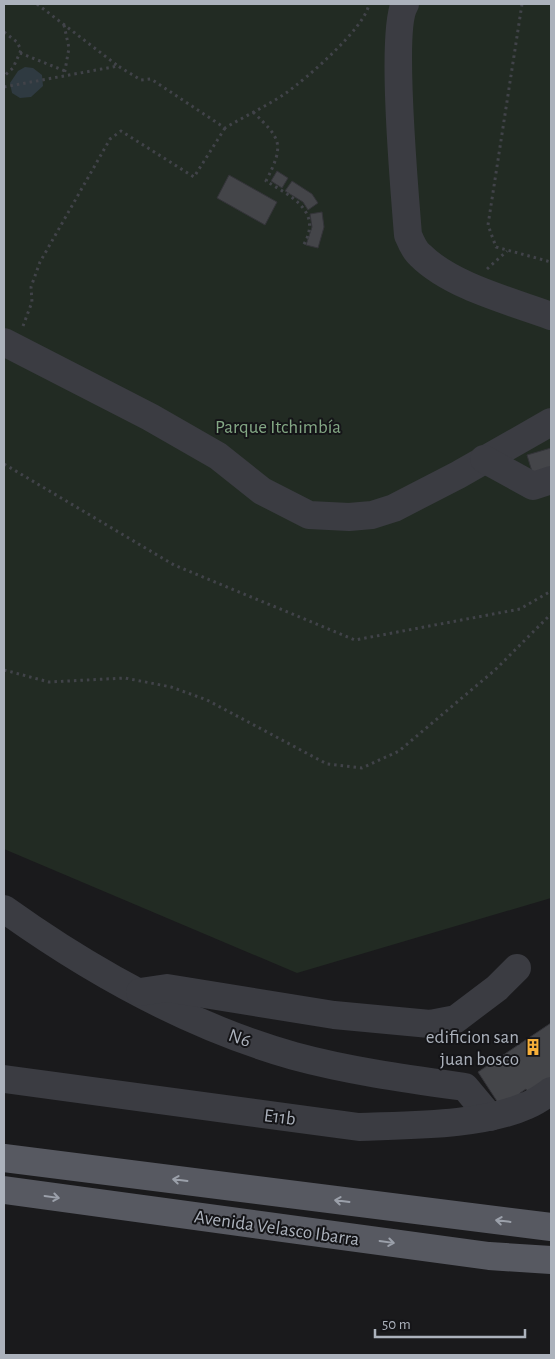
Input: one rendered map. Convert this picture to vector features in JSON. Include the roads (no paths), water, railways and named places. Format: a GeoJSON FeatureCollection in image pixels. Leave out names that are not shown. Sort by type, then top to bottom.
{"type":"FeatureCollection","features":[{"type":"Feature","properties":{"kind":"main road","name":"Avenida Velasco Ibarra"},"geometry":{"type":"LineString","coordinates":[[4,1158],[551,1227]]}},
{"type":"Feature","properties":{"kind":"main road","name":"Avenida Velasco Ibarra"},"geometry":{"type":"LineString","coordinates":[[4,1190],[489,1256],[551,1260]]}},
{"type":"Feature","properties":{"kind":"street"},"geometry":{"type":"LineString","coordinates":[[405,4],[400,11],[399,51],[408,235],[418,253],[432,266],[472,286],[551,316]]}},
{"type":"Feature","properties":{"kind":"street"},"geometry":{"type":"LineString","coordinates":[[9,345],[150,417],[209,451],[262,491],[309,515],[349,517],[372,515],[394,508],[458,475],[484,458],[551,422]]}},
{"type":"Feature","properties":{"kind":"street"},"geometry":{"type":"LineString","coordinates":[[484,458],[533,486],[551,480]]}},
{"type":"Feature","properties":{"kind":"street","name":"N6"},"geometry":{"type":"LineString","coordinates":[[4,910],[57,947],[134,992],[219,1030],[293,1056],[360,1070],[465,1087],[490,1117]]}},
{"type":"Feature","properties":{"kind":"street"},"geometry":{"type":"LineString","coordinates":[[134,992],[167,988],[334,1016],[430,1024],[456,1020],[497,988],[517,968]]}},
{"type":"Feature","properties":{"kind":"street","name":"E11b"},"geometry":{"type":"LineString","coordinates":[[4,1079],[359,1127],[412,1125],[490,1117],[529,1105],[551,1091]]}},
{"type":"Feature","properties":{"kind":"place","name":"edificion san juan bosco"},"geometry":{"type":"Point","coordinates":[533,1047]}},
{"type":"Feature","properties":{"kind":"park label","name":"Parque Itchimbía"},"geometry":{"type":"Point","coordinates":[278,426]}}]}
